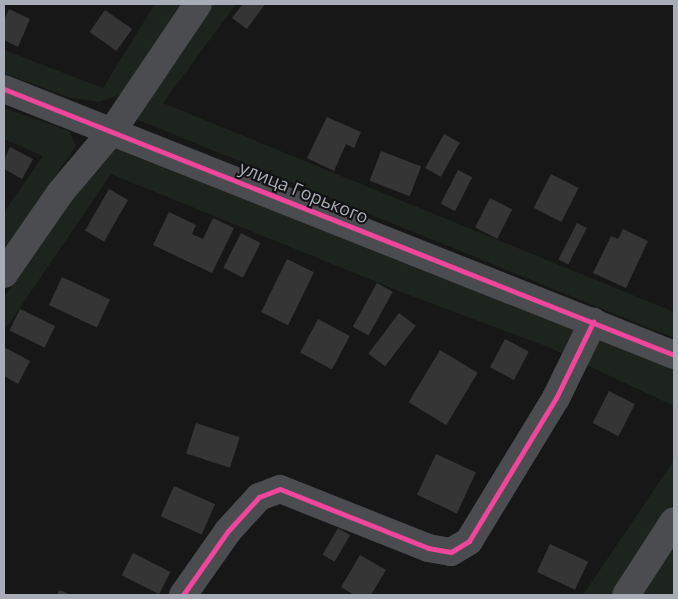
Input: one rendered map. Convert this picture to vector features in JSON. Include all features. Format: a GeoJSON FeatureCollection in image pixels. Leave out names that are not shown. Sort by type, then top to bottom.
{"type":"FeatureCollection","features":[{"type":"Feature","properties":{"kind":"street"},"geometry":{"type":"LineString","coordinates":[[4,274],[60,193],[113,130],[198,4]]}},
{"type":"Feature","properties":{"kind":"street","name":"улица Горького"},"geometry":{"type":"LineString","coordinates":[[4,89],[113,130],[674,354]]}},
{"type":"Feature","properties":{"kind":"street"},"geometry":{"type":"LineString","coordinates":[[183,595],[240,517],[259,497],[280,489],[428,548],[451,552],[469,541],[556,398],[592,322]]}},
{"type":"Feature","properties":{"kind":"street"},"geometry":{"type":"LineString","coordinates":[[626,595],[674,521]]}},
{"type":"Feature","properties":{"kind":"shaded area"},"geometry":{"type":"Polygon","coordinates":[[[155,4],[183,4],[122,94],[99,102],[71,98],[4,73],[4,50],[103,88],[155,4]]]}},
{"type":"Feature","properties":{"kind":"shaded area"},"geometry":{"type":"Polygon","coordinates":[[[207,4],[236,4],[163,103],[674,312],[674,338],[136,119],[207,4]]]}},
{"type":"Feature","properties":{"kind":"shaded area"},"geometry":{"type":"Polygon","coordinates":[[[4,108],[69,131],[76,146],[4,251],[4,212],[43,156],[4,139],[4,108]]]}},
{"type":"Feature","properties":{"kind":"shaded area"},"geometry":{"type":"Polygon","coordinates":[[[120,146],[674,369],[674,406],[546,346],[406,294],[111,174],[4,331],[4,297],[108,149],[120,146]]]}},
{"type":"Feature","properties":{"kind":"shaded area"},"geometry":{"type":"Polygon","coordinates":[[[674,460],[674,503],[615,595],[583,595],[674,460]]]}},
{"type":"Feature","properties":{"kind":"shaded area"},"geometry":{"type":"Polygon","coordinates":[[[674,545],[674,595],[641,595],[674,545]]]}},
{"type":"Feature","properties":{"kind":"building"},"geometry":{"type":"Polygon","coordinates":[[[243,4],[265,4],[247,29],[232,18],[243,4]]]}},
{"type":"Feature","properties":{"kind":"building"},"geometry":{"type":"Polygon","coordinates":[[[9,9],[30,19],[18,47],[4,40],[4,20],[9,9]]]}},
{"type":"Feature","properties":{"kind":"building"},"geometry":{"type":"Polygon","coordinates":[[[105,10],[132,29],[117,51],[90,32],[105,10]]]}},
{"type":"Feature","properties":{"kind":"building"},"geometry":{"type":"Polygon","coordinates":[[[327,117],[361,132],[354,148],[346,144],[334,171],[307,158],[327,117]]]}},
{"type":"Feature","properties":{"kind":"building"},"geometry":{"type":"Polygon","coordinates":[[[444,134],[460,143],[441,177],[425,168],[444,134]]]}},
{"type":"Feature","properties":{"kind":"building"},"geometry":{"type":"Polygon","coordinates":[[[10,147],[33,159],[22,179],[4,169],[4,160],[10,147]]]}},
{"type":"Feature","properties":{"kind":"building"},"geometry":{"type":"Polygon","coordinates":[[[381,151],[421,166],[410,196],[370,181],[381,151]]]}},
{"type":"Feature","properties":{"kind":"building"},"geometry":{"type":"Polygon","coordinates":[[[458,170],[472,177],[455,211],[441,204],[458,170]]]}},
{"type":"Feature","properties":{"kind":"building"},"geometry":{"type":"Polygon","coordinates":[[[551,174],[579,188],[561,222],[534,208],[551,174]]]}},
{"type":"Feature","properties":{"kind":"building"},"geometry":{"type":"Polygon","coordinates":[[[109,189],[128,200],[104,242],[85,231],[109,189]]]}},
{"type":"Feature","properties":{"kind":"building"},"geometry":{"type":"Polygon","coordinates":[[[490,198],[512,209],[497,239],[475,227],[490,198]]]}},
{"type":"Feature","properties":{"kind":"building"},"geometry":{"type":"Polygon","coordinates":[[[169,212],[196,225],[192,234],[203,239],[213,218],[234,228],[212,273],[153,245],[169,212]]]}},
{"type":"Feature","properties":{"kind":"building"},"geometry":{"type":"Polygon","coordinates":[[[577,223],[587,228],[568,265],[558,260],[577,223]]]}},
{"type":"Feature","properties":{"kind":"building"},"geometry":{"type":"Polygon","coordinates":[[[623,229],[648,241],[626,288],[593,273],[611,236],[618,239],[623,229]]]}},
{"type":"Feature","properties":{"kind":"building"},"geometry":{"type":"Polygon","coordinates":[[[241,233],[261,243],[243,278],[223,268],[241,233]]]}},
{"type":"Feature","properties":{"kind":"building"},"geometry":{"type":"Polygon","coordinates":[[[287,259],[314,272],[288,325],[261,312],[287,259]]]}},
{"type":"Feature","properties":{"kind":"building"},"geometry":{"type":"Polygon","coordinates":[[[62,277],[110,299],[97,327],[49,305],[62,277]]]}},
{"type":"Feature","properties":{"kind":"building"},"geometry":{"type":"Polygon","coordinates":[[[377,283],[393,292],[369,335],[353,327],[377,283]]]}},
{"type":"Feature","properties":{"kind":"building"},"geometry":{"type":"Polygon","coordinates":[[[20,309],[55,326],[45,348],[9,331],[20,309]]]}},
{"type":"Feature","properties":{"kind":"building"},"geometry":{"type":"Polygon","coordinates":[[[399,313],[416,326],[385,366],[368,354],[399,313]]]}},
{"type":"Feature","properties":{"kind":"building"},"geometry":{"type":"Polygon","coordinates":[[[318,319],[350,336],[332,369],[300,353],[318,319]]]}},
{"type":"Feature","properties":{"kind":"building"},"geometry":{"type":"Polygon","coordinates":[[[505,339],[529,352],[514,380],[490,367],[505,339]]]}},
{"type":"Feature","properties":{"kind":"building"},"geometry":{"type":"Polygon","coordinates":[[[4,347],[30,361],[18,384],[4,376],[4,347]]]}},
{"type":"Feature","properties":{"kind":"building"},"geometry":{"type":"Polygon","coordinates":[[[440,350],[478,373],[446,425],[409,402],[440,350]]]}},
{"type":"Feature","properties":{"kind":"building"},"geometry":{"type":"Polygon","coordinates":[[[609,391],[635,404],[618,436],[593,423],[609,391]]]}},
{"type":"Feature","properties":{"kind":"building"},"geometry":{"type":"Polygon","coordinates":[[[196,423],[240,437],[230,468],[186,453],[196,423]]]}},
{"type":"Feature","properties":{"kind":"building"},"geometry":{"type":"Polygon","coordinates":[[[436,454],[476,473],[457,513],[417,495],[436,454]]]}},
{"type":"Feature","properties":{"kind":"building"},"geometry":{"type":"Polygon","coordinates":[[[174,486],[215,504],[202,534],[161,516],[174,486]]]}},
{"type":"Feature","properties":{"kind":"building"},"geometry":{"type":"Polygon","coordinates":[[[338,528],[350,535],[335,562],[322,555],[338,528]]]}},
{"type":"Feature","properties":{"kind":"building"},"geometry":{"type":"Polygon","coordinates":[[[550,544],[588,562],[575,590],[537,572],[550,544]]]}},
{"type":"Feature","properties":{"kind":"building"},"geometry":{"type":"Polygon","coordinates":[[[133,553],[170,572],[159,594],[122,575],[133,553]]]}},
{"type":"Feature","properties":{"kind":"building"},"geometry":{"type":"Polygon","coordinates":[[[360,555],[386,570],[371,595],[354,595],[341,587],[360,555]]]}},
{"type":"Feature","properties":{"kind":"building"},"geometry":{"type":"Polygon","coordinates":[[[59,590],[72,595],[57,595],[59,590]]]}},
{"type":"Feature","properties":{"kind":"cycle path"},"geometry":{"type":"LineString","coordinates":[[4,89],[674,355]]}},
{"type":"Feature","properties":{"kind":"cycle path"},"geometry":{"type":"LineString","coordinates":[[183,595],[228,531],[259,497],[280,489],[428,548],[451,552],[469,541],[556,398],[593,322]]}}]}
